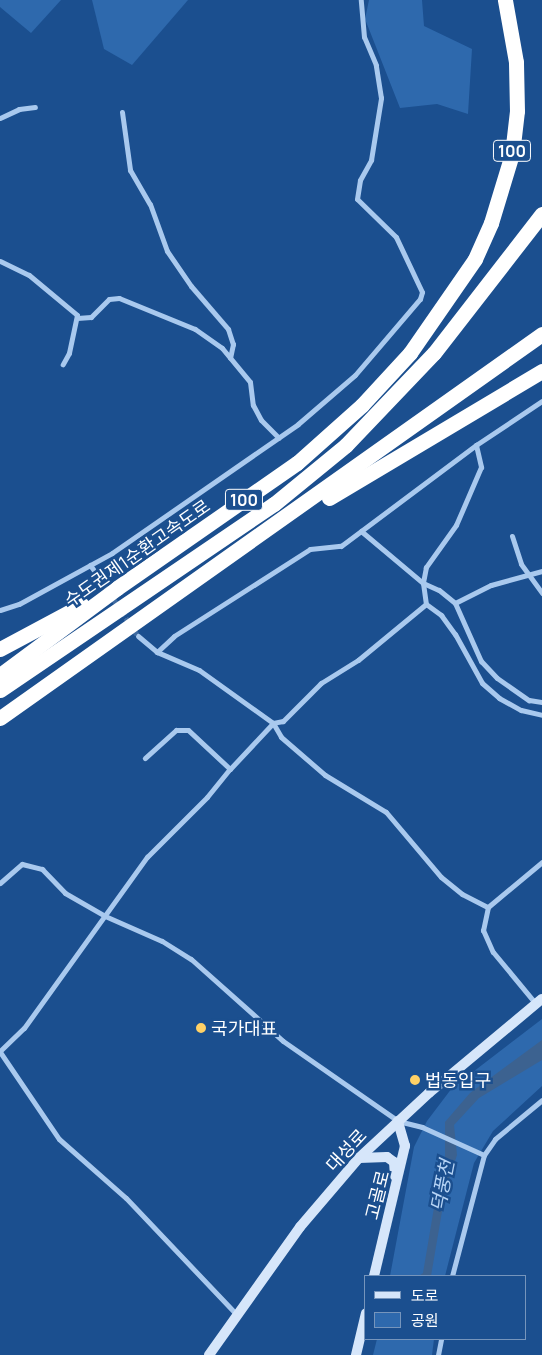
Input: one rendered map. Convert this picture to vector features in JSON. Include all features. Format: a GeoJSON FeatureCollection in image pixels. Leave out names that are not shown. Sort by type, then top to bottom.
{"type":"FeatureCollection","features":[{"type":"Feature","properties":{"kind":"highway","name":"수도권제1순환고속도로"},"geometry":{"type":"LineString","coordinates":[[0,675],[117,588],[297,463],[362,405],[410,353],[474,259],[491,224],[512,154],[517,110],[516,62],[505,0]]}},
{"type":"Feature","properties":{"kind":"highway"},"geometry":{"type":"LineString","coordinates":[[0,690],[274,504],[346,445],[434,353],[542,214]]}},
{"type":"Feature","properties":{"kind":"highway","name":"100"},"geometry":{"type":"LineString","coordinates":[[0,718],[240,551],[542,334]]}},
{"type":"Feature","properties":{"kind":"highway"},"geometry":{"type":"LineString","coordinates":[[240,551],[542,371]]}},
{"type":"Feature","properties":{"kind":"highway"},"geometry":{"type":"LineString","coordinates":[[0,649],[117,588]]}},
{"type":"Feature","properties":{"kind":"street"},"geometry":{"type":"LineString","coordinates":[[0,610],[19,604],[90,565],[279,438],[356,375],[410,313],[422,292],[396,237],[357,199],[360,180],[371,160],[381,98],[376,65],[364,37],[362,0]]}},
{"type":"Feature","properties":{"kind":"street"},"geometry":{"type":"LineString","coordinates":[[0,118],[19,108],[35,107]]}},
{"type":"Feature","properties":{"kind":"street"},"geometry":{"type":"LineString","coordinates":[[122,112],[130,170],[150,204],[167,251],[191,286],[228,329],[233,344],[230,358]]}},
{"type":"Feature","properties":{"kind":"street"},"geometry":{"type":"LineString","coordinates":[[0,261],[42,285],[71,308],[77,318],[69,353],[63,364]]}},
{"type":"Feature","properties":{"kind":"street"},"geometry":{"type":"LineString","coordinates":[[77,318],[91,317],[109,299],[119,298],[195,329],[230,358],[250,382],[253,404],[261,420],[279,438]]}},
{"type":"Feature","properties":{"kind":"street"},"geometry":{"type":"LineString","coordinates":[[156,652],[174,636],[310,549],[341,546],[476,445],[542,402]]}},
{"type":"Feature","properties":{"kind":"street"},"geometry":{"type":"LineString","coordinates":[[476,445],[481,467],[474,490],[456,525],[426,567],[423,583],[426,604],[441,615],[455,634],[482,683],[499,698],[521,710],[542,715]]}},
{"type":"Feature","properties":{"kind":"street"},"geometry":{"type":"LineString","coordinates":[[361,531],[423,583],[439,590],[454,603],[481,661],[498,678],[529,700],[542,702]]}},
{"type":"Feature","properties":{"kind":"street"},"geometry":{"type":"LineString","coordinates":[[512,536],[528,576],[542,593]]}},
{"type":"Feature","properties":{"kind":"street"},"geometry":{"type":"LineString","coordinates":[[90,565],[101,580]]}},
{"type":"Feature","properties":{"kind":"street"},"geometry":{"type":"LineString","coordinates":[[454,603],[491,585],[542,571]]}},
{"type":"Feature","properties":{"kind":"street"},"geometry":{"type":"LineString","coordinates":[[237,1315],[126,1198],[59,1138],[0,1052],[24,1028],[147,857],[207,797],[273,723],[283,720],[321,683],[358,660],[426,604]]}},
{"type":"Feature","properties":{"kind":"street"},"geometry":{"type":"LineString","coordinates":[[138,636],[156,652],[199,670],[273,723],[281,736],[325,776],[386,812],[441,877],[462,894],[488,907]]}},
{"type":"Feature","properties":{"kind":"street"},"geometry":{"type":"LineString","coordinates":[[145,758],[176,730],[188,730],[230,769]]}},
{"type":"Feature","properties":{"kind":"street"},"geometry":{"type":"LineString","coordinates":[[539,1002],[493,952],[483,930],[488,907],[542,862]]}},
{"type":"Feature","properties":{"kind":"street"},"geometry":{"type":"LineString","coordinates":[[0,883],[22,864],[42,869],[65,893],[105,916],[162,941],[191,959],[283,1041],[398,1121],[422,1127],[484,1156]]}},
{"type":"Feature","properties":{"kind":"street","name":"대성로"},"geometry":{"type":"LineString","coordinates":[[209,1355],[300,1227],[359,1158],[398,1121],[539,1002]]}},
{"type":"Feature","properties":{"kind":"street"},"geometry":{"type":"LineString","coordinates":[[452,1275],[484,1156],[495,1139],[542,1100]]}},
{"type":"Feature","properties":{"kind":"street","name":"고골로"},"geometry":{"type":"LineString","coordinates":[[374,1275],[405,1146],[398,1121]]}},
{"type":"Feature","properties":{"kind":"street"},"geometry":{"type":"LineString","coordinates":[[359,1158],[377,1156],[394,1162],[396,1185]]}},
{"type":"Feature","properties":{"kind":"street"},"geometry":{"type":"LineString","coordinates":[[356,1355],[364,1321]]}},
{"type":"Feature","properties":{"kind":"street"},"geometry":{"type":"LineString","coordinates":[[438,1355],[441,1340]]}},
{"type":"Feature","properties":{"kind":"green space"},"geometry":{"type":"Polygon","coordinates":[[[0,0],[61,0],[31,33],[0,7],[0,0]]]}},
{"type":"Feature","properties":{"kind":"green space"},"geometry":{"type":"Polygon","coordinates":[[[92,0],[188,0],[132,65],[104,49],[92,0]]]}},
{"type":"Feature","properties":{"kind":"green space"},"geometry":{"type":"Polygon","coordinates":[[[369,0],[422,0],[424,26],[472,49],[468,114],[437,104],[400,108],[365,19],[369,0]]]}},
{"type":"Feature","properties":{"kind":"green space"},"geometry":{"type":"Polygon","coordinates":[[[542,1019],[542,1086],[493,1131],[474,1163],[445,1275],[390,1275],[414,1147],[427,1121],[452,1088],[542,1019]]]}},
{"type":"Feature","properties":{"kind":"green space"},"geometry":{"type":"Polygon","coordinates":[[[377,1340],[434,1340],[432,1355],[373,1355],[377,1340]]]}},
{"type":"Feature","properties":{"kind":"water","name":"덕풍천"},"geometry":{"type":"Polygon","coordinates":[[[542,1040],[542,1060],[479,1098],[454,1125],[457,1155],[446,1188],[431,1275],[420,1275],[423,1273],[438,1184],[445,1166],[445,1122],[470,1093],[542,1040]]]}},
{"type":"Feature","properties":{"kind":"tunnel"},"geometry":{"type":"LineString","coordinates":[[101,580],[138,636]]}},
{"type":"Feature","properties":{"kind":"place","name":"국가대표"},"geometry":{"type":"Point","coordinates":[201,1028]}},
{"type":"Feature","properties":{"kind":"place","name":"법동입구"},"geometry":{"type":"Point","coordinates":[415,1080]}}]}
